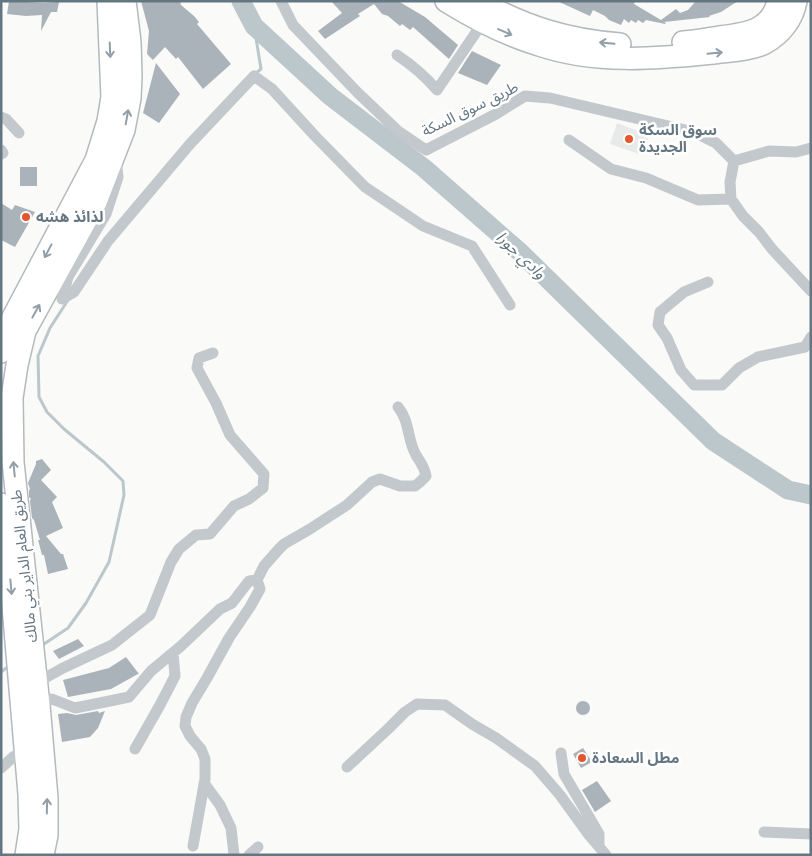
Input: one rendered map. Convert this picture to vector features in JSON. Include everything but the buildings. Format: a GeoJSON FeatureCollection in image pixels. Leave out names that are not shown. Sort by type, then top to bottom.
{"type":"FeatureCollection","features":[{"type":"Feature","properties":{"kind":"highway"},"geometry":{"type":"LineString","coordinates":[[1,352],[12,319],[96,160],[108,121],[112,97],[108,1]]}},
{"type":"Feature","properties":{"kind":"highway","name":"طريق العام الداير بني مالك"},"geometry":{"type":"LineString","coordinates":[[43,855],[47,835],[48,798],[13,462],[12,398],[25,332],[96,202],[124,130],[130,98],[130,42],[125,1]]}},
{"type":"Feature","properties":{"kind":"highway"},"geometry":{"type":"LineString","coordinates":[[446,1],[490,9],[558,35],[600,42],[651,44],[700,40],[745,33],[760,28],[770,21],[776,11],[778,1]]}},
{"type":"Feature","properties":{"kind":"highway"},"geometry":{"type":"LineString","coordinates":[[490,9],[540,46],[569,53],[614,58],[660,58],[736,51],[763,44],[777,35],[788,21],[796,1]]}},
{"type":"Feature","properties":{"kind":"highway","name":"طريق العام الداير بني مالك"},"geometry":{"type":"LineString","coordinates":[[1,504],[29,794],[30,828],[26,855]]}},
{"type":"Feature","properties":{"kind":"street","name":"طريق سوق السكة"},"geometry":{"type":"LineString","coordinates":[[281,1],[293,25],[351,86],[398,131],[426,150],[496,114],[525,96],[550,98],[694,132],[716,143],[734,161]]}},
{"type":"Feature","properties":{"kind":"street"},"geometry":{"type":"LineString","coordinates":[[397,55],[427,78],[437,90],[490,9]]}},
{"type":"Feature","properties":{"kind":"street"},"geometry":{"type":"LineString","coordinates":[[115,156],[118,177],[106,214],[68,277],[62,298],[74,292],[108,240],[190,144],[254,76],[272,89],[365,187],[423,226],[472,246],[510,305]]}},
{"type":"Feature","properties":{"kind":"street"},"geometry":{"type":"LineString","coordinates":[[1,117],[6,119],[19,133]]}},
{"type":"Feature","properties":{"kind":"street"},"geometry":{"type":"LineString","coordinates":[[569,140],[611,169],[646,178],[698,200],[731,199]]}},
{"type":"Feature","properties":{"kind":"street"},"geometry":{"type":"LineString","coordinates":[[811,148],[796,152],[769,151],[734,161],[730,182],[731,199],[743,216],[811,291]]}},
{"type":"Feature","properties":{"kind":"street"},"geometry":{"type":"LineString","coordinates":[[1,150],[3,153],[1,154]]}},
{"type":"Feature","properties":{"kind":"street"},"geometry":{"type":"LineString","coordinates":[[708,282],[684,292],[660,312],[658,325],[667,338],[681,370],[694,385],[722,385],[739,368],[758,358],[805,347],[811,337]]}},
{"type":"Feature","properties":{"kind":"street"},"geometry":{"type":"LineString","coordinates":[[36,683],[112,645],[150,615],[171,562],[179,549],[196,535],[210,534],[234,506],[262,488],[264,474],[230,435],[216,403],[197,368],[199,358],[213,353]]}},
{"type":"Feature","properties":{"kind":"street"},"geometry":{"type":"LineString","coordinates":[[192,846],[204,782],[205,759],[185,726],[186,717],[192,703],[229,638],[260,589],[257,580],[264,566],[284,544],[347,505],[372,482],[380,480],[400,486],[415,486],[426,476],[424,467],[415,455],[404,413],[398,407]]}},
{"type":"Feature","properties":{"kind":"street"},"geometry":{"type":"LineString","coordinates":[[39,705],[52,700],[75,708],[129,697],[151,671],[220,609],[232,603],[249,581],[257,580]]}},
{"type":"Feature","properties":{"kind":"street"},"geometry":{"type":"LineString","coordinates":[[135,749],[174,676],[173,653]]}},
{"type":"Feature","properties":{"kind":"street"},"geometry":{"type":"LineString","coordinates":[[347,766],[405,712],[417,704],[445,705],[535,766],[603,850]]}},
{"type":"Feature","properties":{"kind":"street"},"geometry":{"type":"LineString","coordinates":[[1,768],[13,757],[26,752]]}},
{"type":"Feature","properties":{"kind":"street"},"geometry":{"type":"LineString","coordinates":[[561,753],[564,774],[599,834],[603,850]]}},
{"type":"Feature","properties":{"kind":"street"},"geometry":{"type":"LineString","coordinates":[[204,782],[220,805],[231,828],[234,855]]}},
{"type":"Feature","properties":{"kind":"street"},"geometry":{"type":"LineString","coordinates":[[764,832],[811,834]]}},
{"type":"Feature","properties":{"kind":"shaded area","name":"سوق السكة الجديدة"},"geometry":{"type":"Polygon","coordinates":[[[617,123],[649,135],[642,155],[610,144],[617,123]]]}},
{"type":"Feature","properties":{"kind":"waterway","name":"وادي جورا"},"geometry":{"type":"LineString","coordinates":[[241,1],[254,26],[330,96],[424,168],[521,253],[713,441],[788,490],[811,495]]}},
{"type":"Feature","properties":{"kind":"waterway"},"geometry":{"type":"LineString","coordinates":[[254,26],[261,69],[256,73]]}},
{"type":"Feature","properties":{"kind":"waterway"},"geometry":{"type":"LineString","coordinates":[[41,646],[68,628],[86,603],[109,562],[124,495],[123,481],[104,462],[64,429],[47,412],[39,397],[38,356],[50,328],[68,300]]}},
{"type":"Feature","properties":{"kind":"waterway"},"geometry":{"type":"LineString","coordinates":[[1,672],[10,665]]}},
{"type":"Feature","properties":{"kind":"place","name":"سوق السكة الجديدة"},"geometry":{"type":"Point","coordinates":[629,139]}},
{"type":"Feature","properties":{"kind":"place","name":"لذائذ هشه"},"geometry":{"type":"Point","coordinates":[26,217]}},
{"type":"Feature","properties":{"kind":"place","name":"مطل السعادة"},"geometry":{"type":"Point","coordinates":[582,758]}}]}
